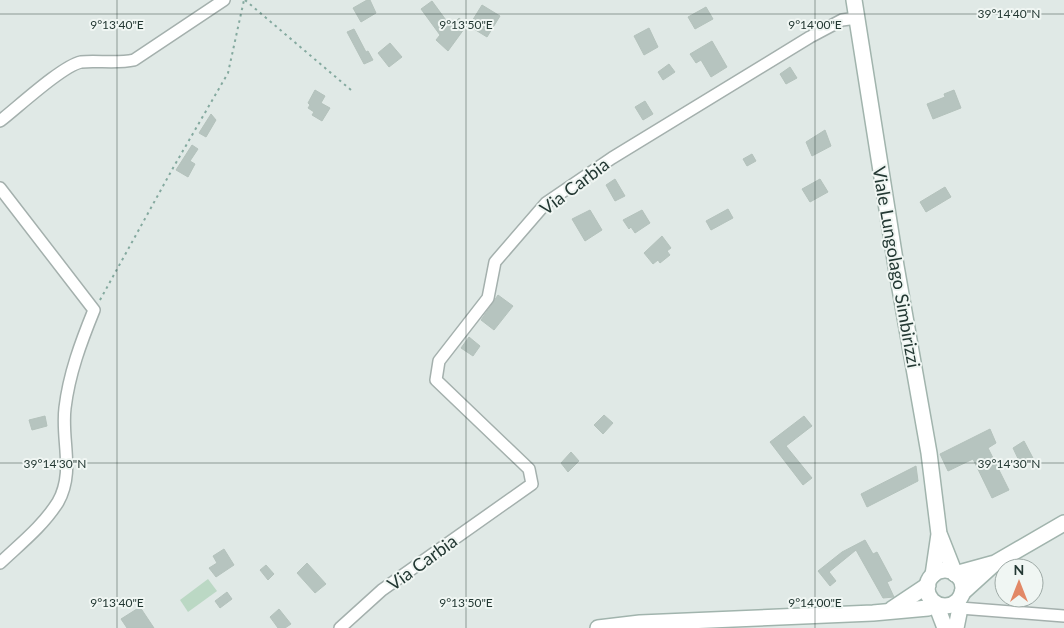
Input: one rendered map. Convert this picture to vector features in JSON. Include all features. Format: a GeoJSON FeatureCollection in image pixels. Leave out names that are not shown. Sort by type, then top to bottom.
{"type":"FeatureCollection","features":[{"type":"Feature","properties":{"kind":"main road","name":"Viale Lungolago Simbirizzi"},"geometry":{"type":"LineString","coordinates":[[854,0],[896,266],[929,453],[939,534],[956,574]]}},
{"type":"Feature","properties":{"kind":"main road"},"geometry":{"type":"LineString","coordinates":[[1004,558],[1064,523]]}},
{"type":"Feature","properties":{"kind":"main road","name":"Viale Lungolago Simbirizzi"},"geometry":{"type":"LineString","coordinates":[[931,580],[939,534]]}},
{"type":"Feature","properties":{"kind":"main road"},"geometry":{"type":"LineString","coordinates":[[891,609],[944,571],[956,574],[994,564]]}},
{"type":"Feature","properties":{"kind":"main road"},"geometry":{"type":"LineString","coordinates":[[598,628],[668,622],[873,613],[891,609],[928,608],[936,604],[942,606],[949,605],[961,600],[994,565]]}},
{"type":"Feature","properties":{"kind":"main road"},"geometry":{"type":"LineString","coordinates":[[956,574],[962,582],[956,628]]}},
{"type":"Feature","properties":{"kind":"main road"},"geometry":{"type":"LineString","coordinates":[[931,580],[928,594],[936,604],[946,628]]}},
{"type":"Feature","properties":{"kind":"street"},"geometry":{"type":"LineString","coordinates":[[0,121],[74,65],[85,62],[120,63],[134,60],[224,0]]}},
{"type":"Feature","properties":{"kind":"street","name":"Via Carbia"},"geometry":{"type":"LineString","coordinates":[[340,628],[382,590],[532,484],[529,469],[436,380],[438,361],[488,298],[495,262],[546,203],[612,158],[810,37],[842,20],[857,18]]}},
{"type":"Feature","properties":{"kind":"street"},"geometry":{"type":"LineString","coordinates":[[0,188],[94,310],[76,352],[65,409],[68,467],[58,501],[39,526],[0,562]]}},
{"type":"Feature","properties":{"kind":"street"},"geometry":{"type":"LineString","coordinates":[[961,600],[1064,616]]}},
{"type":"Feature","properties":{"kind":"path"},"geometry":{"type":"LineString","coordinates":[[94,310],[228,73],[245,0],[351,90]]}},
{"type":"Feature","properties":{"kind":"green space"},"geometry":{"type":"Polygon","coordinates":[[[208,579],[217,591],[188,612],[180,600],[208,579]]]}},
{"type":"Feature","properties":{"kind":"building"},"geometry":{"type":"Polygon","coordinates":[[[370,0],[376,13],[361,22],[353,8],[370,0]]]}},
{"type":"Feature","properties":{"kind":"building"},"geometry":{"type":"Polygon","coordinates":[[[432,1],[451,27],[459,18],[467,25],[448,51],[436,40],[440,35],[421,9],[432,1]]]}},
{"type":"Feature","properties":{"kind":"building"},"geometry":{"type":"Polygon","coordinates":[[[482,5],[500,16],[487,37],[469,26],[482,5]]]}},
{"type":"Feature","properties":{"kind":"building"},"geometry":{"type":"Polygon","coordinates":[[[706,7],[713,19],[695,29],[688,17],[706,7]]]}},
{"type":"Feature","properties":{"kind":"building"},"geometry":{"type":"Polygon","coordinates":[[[649,28],[658,47],[644,55],[634,36],[649,28]]]}},
{"type":"Feature","properties":{"kind":"building"},"geometry":{"type":"Polygon","coordinates":[[[354,29],[366,52],[368,51],[373,60],[364,64],[347,32],[354,29]]]}},
{"type":"Feature","properties":{"kind":"building"},"geometry":{"type":"Polygon","coordinates":[[[712,41],[727,67],[711,77],[701,60],[696,63],[690,54],[712,41]]]}},
{"type":"Feature","properties":{"kind":"building"},"geometry":{"type":"Polygon","coordinates":[[[390,43],[402,57],[389,67],[378,53],[390,43]]]}},
{"type":"Feature","properties":{"kind":"building"},"geometry":{"type":"Polygon","coordinates":[[[669,64],[675,72],[663,80],[658,72],[669,64]]]}},
{"type":"Feature","properties":{"kind":"building"},"geometry":{"type":"Polygon","coordinates":[[[790,67],[797,78],[786,84],[780,74],[790,67]]]}},
{"type":"Feature","properties":{"kind":"building"},"geometry":{"type":"Polygon","coordinates":[[[315,90],[325,96],[321,103],[330,108],[322,121],[312,115],[314,112],[308,108],[310,105],[308,103],[315,90]]]}},
{"type":"Feature","properties":{"kind":"building"},"geometry":{"type":"Polygon","coordinates":[[[954,90],[961,108],[933,119],[927,104],[945,97],[944,94],[954,90]]]}},
{"type":"Feature","properties":{"kind":"building"},"geometry":{"type":"Polygon","coordinates":[[[645,101],[653,114],[643,120],[635,107],[645,101]]]}},
{"type":"Feature","properties":{"kind":"building"},"geometry":{"type":"Polygon","coordinates":[[[211,114],[216,120],[206,137],[199,133],[211,114]]]}},
{"type":"Feature","properties":{"kind":"building"},"geometry":{"type":"Polygon","coordinates":[[[825,130],[831,146],[812,156],[806,142],[825,130]]]}},
{"type":"Feature","properties":{"kind":"building"},"geometry":{"type":"Polygon","coordinates":[[[192,145],[198,149],[190,161],[195,164],[188,177],[176,170],[192,145]]]}},
{"type":"Feature","properties":{"kind":"building"},"geometry":{"type":"Polygon","coordinates":[[[752,154],[756,161],[747,166],[743,159],[752,154]]]}},
{"type":"Feature","properties":{"kind":"building"},"geometry":{"type":"Polygon","coordinates":[[[615,179],[625,196],[615,201],[606,185],[615,179]]]}},
{"type":"Feature","properties":{"kind":"building"},"geometry":{"type":"Polygon","coordinates":[[[820,179],[828,192],[810,202],[802,189],[820,179]]]}},
{"type":"Feature","properties":{"kind":"building"},"geometry":{"type":"Polygon","coordinates":[[[945,187],[951,197],[926,212],[920,202],[945,187]]]}},
{"type":"Feature","properties":{"kind":"building"},"geometry":{"type":"Polygon","coordinates":[[[728,209],[733,218],[711,230],[706,221],[728,209]]]}},
{"type":"Feature","properties":{"kind":"building"},"geometry":{"type":"Polygon","coordinates":[[[590,210],[602,230],[585,241],[572,219],[590,210]]]}},
{"type":"Feature","properties":{"kind":"building"},"geometry":{"type":"Polygon","coordinates":[[[642,210],[650,223],[635,233],[631,227],[629,229],[623,220],[642,210]]]}},
{"type":"Feature","properties":{"kind":"building"},"geometry":{"type":"Polygon","coordinates":[[[662,236],[671,248],[667,251],[670,255],[660,263],[658,260],[653,264],[644,253],[662,236]]]}},
{"type":"Feature","properties":{"kind":"building"},"geometry":{"type":"Polygon","coordinates":[[[498,295],[513,306],[494,330],[481,320],[498,295]]]}},
{"type":"Feature","properties":{"kind":"building"},"geometry":{"type":"Polygon","coordinates":[[[469,337],[480,346],[473,356],[461,348],[469,337]]]}},
{"type":"Feature","properties":{"kind":"building"},"geometry":{"type":"Polygon","coordinates":[[[604,415],[613,423],[603,434],[594,425],[604,415]]]}},
{"type":"Feature","properties":{"kind":"building"},"geometry":{"type":"Polygon","coordinates":[[[45,416],[47,426],[32,430],[29,420],[45,416]]]}},
{"type":"Feature","properties":{"kind":"building"},"geometry":{"type":"Polygon","coordinates":[[[804,416],[812,426],[786,446],[812,478],[803,485],[770,442],[804,416]]]}},
{"type":"Feature","properties":{"kind":"building"},"geometry":{"type":"Polygon","coordinates":[[[990,429],[996,443],[988,448],[1009,490],[992,498],[973,459],[948,471],[940,454],[990,429]]]}},
{"type":"Feature","properties":{"kind":"building"},"geometry":{"type":"Polygon","coordinates":[[[1024,441],[1034,460],[1022,467],[1013,448],[1024,441]]]}},
{"type":"Feature","properties":{"kind":"building"},"geometry":{"type":"Polygon","coordinates":[[[571,452],[579,461],[568,472],[561,463],[571,452]]]}},
{"type":"Feature","properties":{"kind":"building"},"geometry":{"type":"Polygon","coordinates":[[[916,466],[918,481],[867,507],[861,494],[916,466]]]}},
{"type":"Feature","properties":{"kind":"building"},"geometry":{"type":"Polygon","coordinates":[[[865,540],[873,554],[877,552],[892,580],[887,582],[894,597],[883,598],[856,550],[829,572],[836,581],[830,586],[818,571],[842,552],[865,540]]]}},
{"type":"Feature","properties":{"kind":"building"},"geometry":{"type":"Polygon","coordinates":[[[224,549],[234,565],[216,577],[209,568],[217,563],[213,556],[224,549]]]}},
{"type":"Feature","properties":{"kind":"building"},"geometry":{"type":"Polygon","coordinates":[[[307,563],[326,584],[315,593],[297,573],[307,563]]]}},
{"type":"Feature","properties":{"kind":"building"},"geometry":{"type":"Polygon","coordinates":[[[266,565],[274,574],[268,580],[260,570],[266,565]]]}},
{"type":"Feature","properties":{"kind":"building"},"geometry":{"type":"Polygon","coordinates":[[[227,592],[232,599],[220,608],[215,601],[227,592]]]}},
{"type":"Feature","properties":{"kind":"building"},"geometry":{"type":"Polygon","coordinates":[[[140,607],[154,628],[127,628],[121,619],[140,607]]]}},
{"type":"Feature","properties":{"kind":"building"},"geometry":{"type":"Polygon","coordinates":[[[279,609],[291,624],[285,628],[278,628],[270,617],[279,609]]]}}]}
